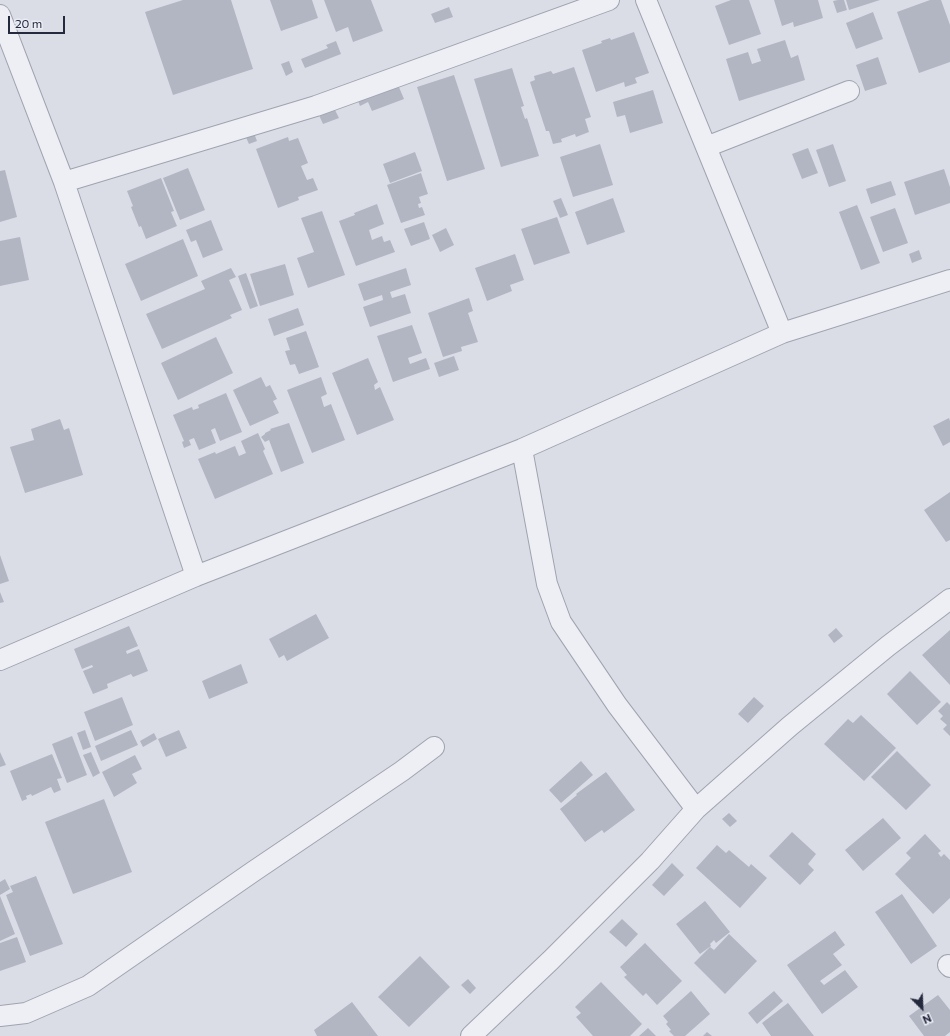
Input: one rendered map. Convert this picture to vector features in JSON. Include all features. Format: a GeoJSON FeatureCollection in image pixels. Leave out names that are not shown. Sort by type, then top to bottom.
{"type":"FeatureCollection","features":[{"type":"Feature","properties":{"kind":"street"},"geometry":{"type":"LineString","coordinates":[[64,182],[316,106],[609,0]]}},
{"type":"Feature","properties":{"kind":"street"},"geometry":{"type":"LineString","coordinates":[[646,0],[782,333]]}},
{"type":"Feature","properties":{"kind":"street"},"geometry":{"type":"LineString","coordinates":[[0,15],[64,182],[196,576]]}},
{"type":"Feature","properties":{"kind":"street"},"geometry":{"type":"LineString","coordinates":[[706,147],[849,91]]}},
{"type":"Feature","properties":{"kind":"street"},"geometry":{"type":"LineString","coordinates":[[0,660],[196,576],[522,449],[782,333],[950,280]]}},
{"type":"Feature","properties":{"kind":"street"},"geometry":{"type":"LineString","coordinates":[[522,449],[547,584],[561,622],[617,705],[696,809]]}},
{"type":"Feature","properties":{"kind":"street"},"geometry":{"type":"LineString","coordinates":[[471,1036],[551,960],[650,860],[696,809],[790,726],[888,646],[950,599]]}},
{"type":"Feature","properties":{"kind":"street"},"geometry":{"type":"LineString","coordinates":[[0,1016],[26,1013],[88,986],[402,771],[434,747]]}},
{"type":"Feature","properties":{"kind":"building"},"geometry":{"type":"Polygon","coordinates":[[[183,0],[231,0],[253,69],[173,95],[145,12],[183,0]]]}},
{"type":"Feature","properties":{"kind":"building"},"geometry":{"type":"Polygon","coordinates":[[[270,0],[312,0],[318,18],[281,31],[270,0]]]}},
{"type":"Feature","properties":{"kind":"building"},"geometry":{"type":"Polygon","coordinates":[[[324,0],[371,0],[383,31],[353,42],[348,27],[336,32],[324,0]]]}},
{"type":"Feature","properties":{"kind":"building"},"geometry":{"type":"Polygon","coordinates":[[[731,0],[749,0],[761,34],[729,45],[715,6],[731,0]]]}},
{"type":"Feature","properties":{"kind":"building"},"geometry":{"type":"Polygon","coordinates":[[[774,0],[818,0],[823,18],[794,27],[793,22],[782,26],[774,0]]]}},
{"type":"Feature","properties":{"kind":"building"},"geometry":{"type":"Polygon","coordinates":[[[844,0],[847,10],[837,13],[833,1],[844,0]]]}},
{"type":"Feature","properties":{"kind":"building"},"geometry":{"type":"Polygon","coordinates":[[[846,0],[880,0],[849,10],[846,0]]]}},
{"type":"Feature","properties":{"kind":"building"},"geometry":{"type":"Polygon","coordinates":[[[930,0],[941,0],[950,25],[950,62],[919,73],[897,12],[930,0]]]}},
{"type":"Feature","properties":{"kind":"building"},"geometry":{"type":"Polygon","coordinates":[[[449,7],[453,17],[435,23],[431,14],[449,7]]]}},
{"type":"Feature","properties":{"kind":"building"},"geometry":{"type":"Polygon","coordinates":[[[873,12],[883,39],[856,49],[846,23],[873,12]]]}},
{"type":"Feature","properties":{"kind":"building"},"geometry":{"type":"Polygon","coordinates":[[[634,32],[649,73],[635,78],[637,83],[625,87],[624,82],[596,92],[582,50],[602,43],[601,41],[610,38],[611,40],[634,32]]]}},
{"type":"Feature","properties":{"kind":"building"},"geometry":{"type":"Polygon","coordinates":[[[785,40],[791,58],[798,55],[805,80],[739,101],[726,59],[748,52],[752,64],[761,61],[757,49],[785,40]]]}},
{"type":"Feature","properties":{"kind":"building"},"geometry":{"type":"Polygon","coordinates":[[[336,41],[341,54],[305,68],[301,59],[328,48],[326,45],[336,41]]]}},
{"type":"Feature","properties":{"kind":"building"},"geometry":{"type":"Polygon","coordinates":[[[878,57],[887,84],[865,91],[856,65],[878,57]]]}},
{"type":"Feature","properties":{"kind":"building"},"geometry":{"type":"Polygon","coordinates":[[[289,61],[293,72],[286,76],[281,64],[289,61]]]}},
{"type":"Feature","properties":{"kind":"building"},"geometry":{"type":"Polygon","coordinates":[[[574,67],[591,117],[585,119],[589,132],[576,137],[575,134],[561,139],[562,142],[553,144],[549,131],[546,131],[530,82],[535,80],[534,76],[551,71],[553,74],[574,67]]]}},
{"type":"Feature","properties":{"kind":"building"},"geometry":{"type":"Polygon","coordinates":[[[512,68],[524,106],[521,107],[525,119],[527,118],[539,156],[501,167],[474,79],[512,68]]]}},
{"type":"Feature","properties":{"kind":"building"},"geometry":{"type":"Polygon","coordinates":[[[454,75],[485,169],[447,181],[417,87],[454,75]]]}},
{"type":"Feature","properties":{"kind":"building"},"geometry":{"type":"Polygon","coordinates":[[[396,80],[404,99],[372,111],[368,102],[360,106],[356,96],[396,80]]]}},
{"type":"Feature","properties":{"kind":"building"},"geometry":{"type":"Polygon","coordinates":[[[653,90],[663,123],[630,133],[625,115],[617,117],[613,102],[653,90]]]}},
{"type":"Feature","properties":{"kind":"building"},"geometry":{"type":"Polygon","coordinates":[[[333,106],[339,118],[323,124],[318,113],[333,106]]]}},
{"type":"Feature","properties":{"kind":"building"},"geometry":{"type":"Polygon","coordinates":[[[252,128],[257,141],[249,144],[243,131],[252,128]]]}},
{"type":"Feature","properties":{"kind":"building"},"geometry":{"type":"Polygon","coordinates":[[[288,137],[289,141],[298,138],[308,163],[301,166],[307,180],[313,178],[318,190],[298,197],[299,200],[278,208],[256,149],[288,137]]]}},
{"type":"Feature","properties":{"kind":"building"},"geometry":{"type":"Polygon","coordinates":[[[600,144],[613,185],[573,197],[560,157],[600,144]]]}},
{"type":"Feature","properties":{"kind":"building"},"geometry":{"type":"Polygon","coordinates":[[[833,144],[846,181],[829,187],[816,150],[833,144]]]}},
{"type":"Feature","properties":{"kind":"building"},"geometry":{"type":"Polygon","coordinates":[[[808,148],[818,173],[802,179],[792,154],[808,148]]]}},
{"type":"Feature","properties":{"kind":"building"},"geometry":{"type":"Polygon","coordinates":[[[415,152],[422,171],[390,183],[383,164],[415,152]]]}},
{"type":"Feature","properties":{"kind":"building"},"geometry":{"type":"Polygon","coordinates":[[[188,168],[205,210],[180,220],[163,178],[188,168]]]}},
{"type":"Feature","properties":{"kind":"building"},"geometry":{"type":"Polygon","coordinates":[[[944,169],[950,187],[950,203],[915,215],[904,182],[944,169]]]}},
{"type":"Feature","properties":{"kind":"building"},"geometry":{"type":"Polygon","coordinates":[[[5,170],[17,217],[0,222],[0,171],[5,170]]]}},
{"type":"Feature","properties":{"kind":"building"},"geometry":{"type":"Polygon","coordinates":[[[421,173],[428,194],[419,197],[421,203],[418,204],[419,208],[422,207],[425,215],[401,223],[387,185],[421,173]]]}},
{"type":"Feature","properties":{"kind":"building"},"geometry":{"type":"Polygon","coordinates":[[[161,178],[174,211],[171,212],[177,226],[146,239],[141,226],[139,227],[131,207],[133,206],[127,191],[161,178]]]}},
{"type":"Feature","properties":{"kind":"building"},"geometry":{"type":"Polygon","coordinates":[[[891,181],[896,195],[871,204],[866,189],[891,181]]]}},
{"type":"Feature","properties":{"kind":"building"},"geometry":{"type":"Polygon","coordinates":[[[561,198],[568,215],[560,218],[553,201],[561,198]]]}},
{"type":"Feature","properties":{"kind":"building"},"geometry":{"type":"Polygon","coordinates":[[[613,198],[625,232],[587,245],[575,212],[613,198]]]}},
{"type":"Feature","properties":{"kind":"building"},"geometry":{"type":"Polygon","coordinates":[[[377,204],[384,224],[369,230],[372,240],[382,236],[384,242],[390,240],[395,252],[356,266],[339,221],[377,204]]]}},
{"type":"Feature","properties":{"kind":"building"},"geometry":{"type":"Polygon","coordinates":[[[857,205],[880,263],[861,270],[839,212],[857,205]]]}},
{"type":"Feature","properties":{"kind":"building"},"geometry":{"type":"Polygon","coordinates":[[[895,208],[908,243],[883,252],[870,217],[895,208]]]}},
{"type":"Feature","properties":{"kind":"building"},"geometry":{"type":"Polygon","coordinates":[[[322,211],[345,275],[308,288],[297,258],[314,252],[301,218],[322,211]]]}},
{"type":"Feature","properties":{"kind":"building"},"geometry":{"type":"Polygon","coordinates":[[[557,217],[570,253],[534,265],[521,229],[557,217]]]}},
{"type":"Feature","properties":{"kind":"building"},"geometry":{"type":"Polygon","coordinates":[[[211,220],[223,250],[203,258],[196,240],[191,242],[186,230],[211,220]]]}},
{"type":"Feature","properties":{"kind":"building"},"geometry":{"type":"Polygon","coordinates":[[[424,222],[430,239],[411,246],[404,229],[424,222]]]}},
{"type":"Feature","properties":{"kind":"building"},"geometry":{"type":"Polygon","coordinates":[[[446,228],[454,245],[440,252],[432,235],[446,228]]]}},
{"type":"Feature","properties":{"kind":"building"},"geometry":{"type":"Polygon","coordinates":[[[20,237],[29,280],[0,286],[0,241],[20,237]]]}},
{"type":"Feature","properties":{"kind":"building"},"geometry":{"type":"Polygon","coordinates":[[[183,239],[198,276],[141,301],[125,264],[183,239]]]}},
{"type":"Feature","properties":{"kind":"building"},"geometry":{"type":"Polygon","coordinates":[[[919,250],[922,259],[912,263],[909,254],[919,250]]]}},
{"type":"Feature","properties":{"kind":"building"},"geometry":{"type":"Polygon","coordinates":[[[515,254],[524,280],[510,285],[512,291],[487,301],[475,268],[515,254]]]}},
{"type":"Feature","properties":{"kind":"building"},"geometry":{"type":"Polygon","coordinates":[[[285,264],[294,295],[260,306],[250,274],[285,264]]]}},
{"type":"Feature","properties":{"kind":"building"},"geometry":{"type":"Polygon","coordinates":[[[231,268],[236,277],[229,280],[242,310],[230,315],[232,318],[162,349],[146,314],[205,289],[201,281],[231,268]]]}},
{"type":"Feature","properties":{"kind":"building"},"geometry":{"type":"Polygon","coordinates":[[[406,268],[411,285],[390,292],[392,298],[405,294],[411,313],[370,327],[363,307],[383,300],[382,295],[364,301],[358,284],[406,268]]]}},
{"type":"Feature","properties":{"kind":"building"},"geometry":{"type":"Polygon","coordinates":[[[246,273],[258,306],[250,309],[238,276],[246,273]]]}},
{"type":"Feature","properties":{"kind":"building"},"geometry":{"type":"Polygon","coordinates":[[[469,298],[473,311],[468,313],[478,342],[461,347],[462,351],[443,357],[428,313],[469,298]]]}},
{"type":"Feature","properties":{"kind":"building"},"geometry":{"type":"Polygon","coordinates":[[[298,308],[304,325],[274,336],[268,319],[298,308]]]}},
{"type":"Feature","properties":{"kind":"building"},"geometry":{"type":"Polygon","coordinates":[[[412,325],[422,353],[408,358],[410,364],[426,358],[430,369],[393,382],[377,336],[412,325]]]}},
{"type":"Feature","properties":{"kind":"building"},"geometry":{"type":"Polygon","coordinates":[[[306,331],[319,367],[299,374],[295,364],[290,365],[285,351],[290,350],[286,338],[306,331]]]}},
{"type":"Feature","properties":{"kind":"building"},"geometry":{"type":"Polygon","coordinates":[[[216,337],[233,373],[178,400],[161,363],[216,337]]]}},
{"type":"Feature","properties":{"kind":"building"},"geometry":{"type":"Polygon","coordinates":[[[454,356],[459,370],[439,377],[434,363],[454,356]]]}},
{"type":"Feature","properties":{"kind":"building"},"geometry":{"type":"Polygon","coordinates":[[[368,358],[378,382],[374,385],[375,390],[380,387],[394,420],[357,435],[332,373],[368,358]]]}},
{"type":"Feature","properties":{"kind":"building"},"geometry":{"type":"Polygon","coordinates":[[[261,377],[266,387],[270,385],[277,399],[273,401],[279,413],[250,426],[233,390],[261,377]]]}},
{"type":"Feature","properties":{"kind":"building"},"geometry":{"type":"Polygon","coordinates":[[[321,377],[327,394],[321,397],[324,407],[331,404],[345,440],[312,453],[287,390],[321,377]]]}},
{"type":"Feature","properties":{"kind":"building"},"geometry":{"type":"Polygon","coordinates":[[[226,393],[242,432],[220,441],[215,428],[211,430],[216,443],[199,450],[194,438],[189,440],[191,445],[184,448],[182,442],[184,441],[173,415],[192,407],[193,410],[199,408],[198,405],[226,393]]]}},
{"type":"Feature","properties":{"kind":"building"},"geometry":{"type":"Polygon","coordinates":[[[949,418],[950,442],[943,446],[933,426],[949,418]]]}},
{"type":"Feature","properties":{"kind":"building"},"geometry":{"type":"Polygon","coordinates":[[[60,419],[64,430],[69,428],[83,475],[25,493],[10,447],[34,440],[31,429],[60,419]]]}},
{"type":"Feature","properties":{"kind":"building"},"geometry":{"type":"Polygon","coordinates":[[[289,423],[304,463],[281,472],[269,440],[265,442],[261,437],[271,430],[270,429],[289,423]]]}},
{"type":"Feature","properties":{"kind":"building"},"geometry":{"type":"Polygon","coordinates":[[[258,433],[265,449],[263,451],[273,474],[215,499],[198,459],[215,452],[216,454],[235,446],[239,456],[246,453],[241,441],[258,433]]]}},
{"type":"Feature","properties":{"kind":"building"},"geometry":{"type":"Polygon","coordinates":[[[950,492],[950,540],[946,542],[924,510],[950,492]]]}},
{"type":"Feature","properties":{"kind":"building"},"geometry":{"type":"Polygon","coordinates":[[[0,555],[9,581],[0,584],[0,555]]]}},
{"type":"Feature","properties":{"kind":"building"},"geometry":{"type":"Polygon","coordinates":[[[0,592],[4,602],[0,603],[0,592]]]}},
{"type":"Feature","properties":{"kind":"building"},"geometry":{"type":"Polygon","coordinates":[[[316,614],[329,638],[287,661],[284,655],[279,658],[269,639],[316,614]]]}},
{"type":"Feature","properties":{"kind":"building"},"geometry":{"type":"Polygon","coordinates":[[[129,626],[138,646],[126,651],[127,654],[139,649],[148,671],[133,677],[131,674],[107,684],[108,688],[93,694],[83,671],[93,667],[92,665],[82,669],[74,649],[129,626]]]}},
{"type":"Feature","properties":{"kind":"building"},"geometry":{"type":"Polygon","coordinates":[[[836,628],[843,636],[834,643],[828,635],[836,628]]]}},
{"type":"Feature","properties":{"kind":"building"},"geometry":{"type":"Polygon","coordinates":[[[950,630],[950,685],[922,655],[950,630]]]}},
{"type":"Feature","properties":{"kind":"building"},"geometry":{"type":"Polygon","coordinates":[[[241,664],[248,683],[209,699],[202,681],[241,664]]]}},
{"type":"Feature","properties":{"kind":"building"},"geometry":{"type":"Polygon","coordinates":[[[910,671],[941,702],[917,725],[887,694],[910,671]]]}},
{"type":"Feature","properties":{"kind":"building"},"geometry":{"type":"Polygon","coordinates":[[[122,697],[133,725],[95,741],[84,712],[122,697]]]}},
{"type":"Feature","properties":{"kind":"building"},"geometry":{"type":"Polygon","coordinates":[[[754,697],[764,706],[748,723],[738,714],[754,697]]]}},
{"type":"Feature","properties":{"kind":"building"},"geometry":{"type":"Polygon","coordinates":[[[947,702],[950,705],[950,736],[943,729],[947,725],[940,719],[943,716],[938,711],[947,702]]]}},
{"type":"Feature","properties":{"kind":"building"},"geometry":{"type":"Polygon","coordinates":[[[861,715],[896,748],[864,781],[824,744],[848,719],[853,723],[861,715]]]}},
{"type":"Feature","properties":{"kind":"building"},"geometry":{"type":"Polygon","coordinates":[[[85,730],[91,747],[83,750],[77,733],[85,730]]]}},
{"type":"Feature","properties":{"kind":"building"},"geometry":{"type":"Polygon","coordinates":[[[131,730],[138,745],[101,761],[95,746],[131,730]]]}},
{"type":"Feature","properties":{"kind":"building"},"geometry":{"type":"Polygon","coordinates":[[[179,730],[187,748],[166,757],[158,739],[179,730]]]}},
{"type":"Feature","properties":{"kind":"building"},"geometry":{"type":"Polygon","coordinates":[[[154,733],[157,739],[143,747],[140,741],[154,733]]]}},
{"type":"Feature","properties":{"kind":"building"},"geometry":{"type":"Polygon","coordinates":[[[72,736],[87,775],[67,783],[52,744],[72,736]]]}},
{"type":"Feature","properties":{"kind":"building"},"geometry":{"type":"Polygon","coordinates":[[[897,751],[931,785],[906,810],[871,777],[897,751]]]}},
{"type":"Feature","properties":{"kind":"building"},"geometry":{"type":"Polygon","coordinates":[[[0,752],[6,765],[0,767],[0,752]]]}},
{"type":"Feature","properties":{"kind":"building"},"geometry":{"type":"Polygon","coordinates":[[[91,752],[100,773],[93,777],[83,755],[91,752]]]}},
{"type":"Feature","properties":{"kind":"building"},"geometry":{"type":"Polygon","coordinates":[[[52,754],[62,778],[57,779],[61,790],[54,793],[51,787],[32,796],[31,794],[26,796],[27,799],[22,801],[10,771],[52,754]]]}},
{"type":"Feature","properties":{"kind":"building"},"geometry":{"type":"Polygon","coordinates":[[[135,755],[142,769],[132,774],[137,783],[114,797],[102,772],[135,755]]]}},
{"type":"Feature","properties":{"kind":"building"},"geometry":{"type":"Polygon","coordinates":[[[581,761],[593,775],[561,803],[549,790],[581,761]]]}},
{"type":"Feature","properties":{"kind":"building"},"geometry":{"type":"Polygon","coordinates":[[[606,772],[635,810],[604,833],[602,830],[585,842],[560,809],[577,795],[576,794],[606,772]]]}},
{"type":"Feature","properties":{"kind":"building"},"geometry":{"type":"Polygon","coordinates":[[[104,799],[132,872],[73,894],[45,822],[104,799]]]}},
{"type":"Feature","properties":{"kind":"building"},"geometry":{"type":"Polygon","coordinates":[[[729,813],[737,821],[730,827],[722,819],[729,813]]]}},
{"type":"Feature","properties":{"kind":"building"},"geometry":{"type":"Polygon","coordinates":[[[883,818],[901,838],[863,871],[845,850],[883,818]]]}},
{"type":"Feature","properties":{"kind":"building"},"geometry":{"type":"Polygon","coordinates":[[[792,832],[816,854],[808,864],[814,870],[800,885],[769,856],[792,832]]]}},
{"type":"Feature","properties":{"kind":"building"},"geometry":{"type":"Polygon","coordinates":[[[925,834],[941,851],[938,853],[941,857],[944,854],[950,860],[950,898],[933,914],[895,874],[911,858],[906,853],[925,834]]]}},
{"type":"Feature","properties":{"kind":"building"},"geometry":{"type":"Polygon","coordinates":[[[717,845],[726,853],[729,850],[749,867],[751,864],[767,878],[740,908],[696,868],[717,845]]]}},
{"type":"Feature","properties":{"kind":"building"},"geometry":{"type":"Polygon","coordinates":[[[672,863],[684,875],[664,896],[652,885],[672,863]]]}},
{"type":"Feature","properties":{"kind":"building"},"geometry":{"type":"Polygon","coordinates":[[[36,876],[63,944],[30,956],[6,895],[13,892],[10,886],[36,876]]]}},
{"type":"Feature","properties":{"kind":"building"},"geometry":{"type":"Polygon","coordinates":[[[5,879],[10,889],[0,895],[0,882],[5,879]]]}},
{"type":"Feature","properties":{"kind":"building"},"geometry":{"type":"Polygon","coordinates":[[[902,894],[937,946],[911,964],[875,912],[902,894]]]}},
{"type":"Feature","properties":{"kind":"building"},"geometry":{"type":"Polygon","coordinates":[[[0,896],[15,934],[0,941],[0,896]]]}},
{"type":"Feature","properties":{"kind":"building"},"geometry":{"type":"Polygon","coordinates":[[[705,901],[730,932],[716,943],[714,940],[710,944],[711,946],[700,954],[676,924],[705,901]]]}},
{"type":"Feature","properties":{"kind":"building"},"geometry":{"type":"Polygon","coordinates":[[[622,919],[638,934],[626,947],[609,932],[622,919]]]}},
{"type":"Feature","properties":{"kind":"building"},"geometry":{"type":"Polygon","coordinates":[[[835,931],[845,945],[833,954],[842,965],[820,981],[824,985],[845,970],[858,987],[822,1014],[787,965],[835,931]]]}},
{"type":"Feature","properties":{"kind":"building"},"geometry":{"type":"Polygon","coordinates":[[[729,934],[757,961],[725,994],[694,963],[710,947],[714,950],[729,934]]]}},
{"type":"Feature","properties":{"kind":"building"},"geometry":{"type":"Polygon","coordinates":[[[17,937],[26,962],[0,971],[0,943],[17,937]]]}},
{"type":"Feature","properties":{"kind":"building"},"geometry":{"type":"Polygon","coordinates":[[[645,943],[682,981],[657,1005],[646,993],[643,996],[624,977],[627,975],[620,967],[645,943]]]}},
{"type":"Feature","properties":{"kind":"building"},"geometry":{"type":"Polygon","coordinates":[[[420,956],[450,987],[409,1027],[378,997],[420,956]]]}},
{"type":"Feature","properties":{"kind":"building"},"geometry":{"type":"Polygon","coordinates":[[[468,979],[476,988],[470,994],[461,985],[468,979]]]}},
{"type":"Feature","properties":{"kind":"building"},"geometry":{"type":"Polygon","coordinates":[[[601,982],[642,1024],[630,1036],[593,1036],[576,1017],[581,1013],[575,1007],[601,982]]]}},
{"type":"Feature","properties":{"kind":"building"},"geometry":{"type":"Polygon","coordinates":[[[691,991],[710,1014],[685,1036],[674,1036],[669,1031],[671,1030],[666,1024],[668,1022],[663,1016],[691,991]]]}},
{"type":"Feature","properties":{"kind":"building"},"geometry":{"type":"Polygon","coordinates":[[[774,991],[783,1001],[757,1024],[748,1013],[774,991]]]}},
{"type":"Feature","properties":{"kind":"building"},"geometry":{"type":"Polygon","coordinates":[[[938,995],[950,1010],[950,1032],[945,1036],[924,1036],[909,1016],[938,995]]]}},
{"type":"Feature","properties":{"kind":"building"},"geometry":{"type":"Polygon","coordinates":[[[352,1002],[378,1036],[317,1036],[314,1030],[352,1002]]]}},
{"type":"Feature","properties":{"kind":"building"},"geometry":{"type":"Polygon","coordinates":[[[788,1003],[814,1036],[771,1036],[762,1023],[788,1003]]]}},
{"type":"Feature","properties":{"kind":"building"},"geometry":{"type":"Polygon","coordinates":[[[648,1028],[656,1036],[639,1036],[648,1028]]]}},
{"type":"Feature","properties":{"kind":"building"},"geometry":{"type":"Polygon","coordinates":[[[707,1032],[712,1036],[703,1036],[707,1032]]]}}]}
